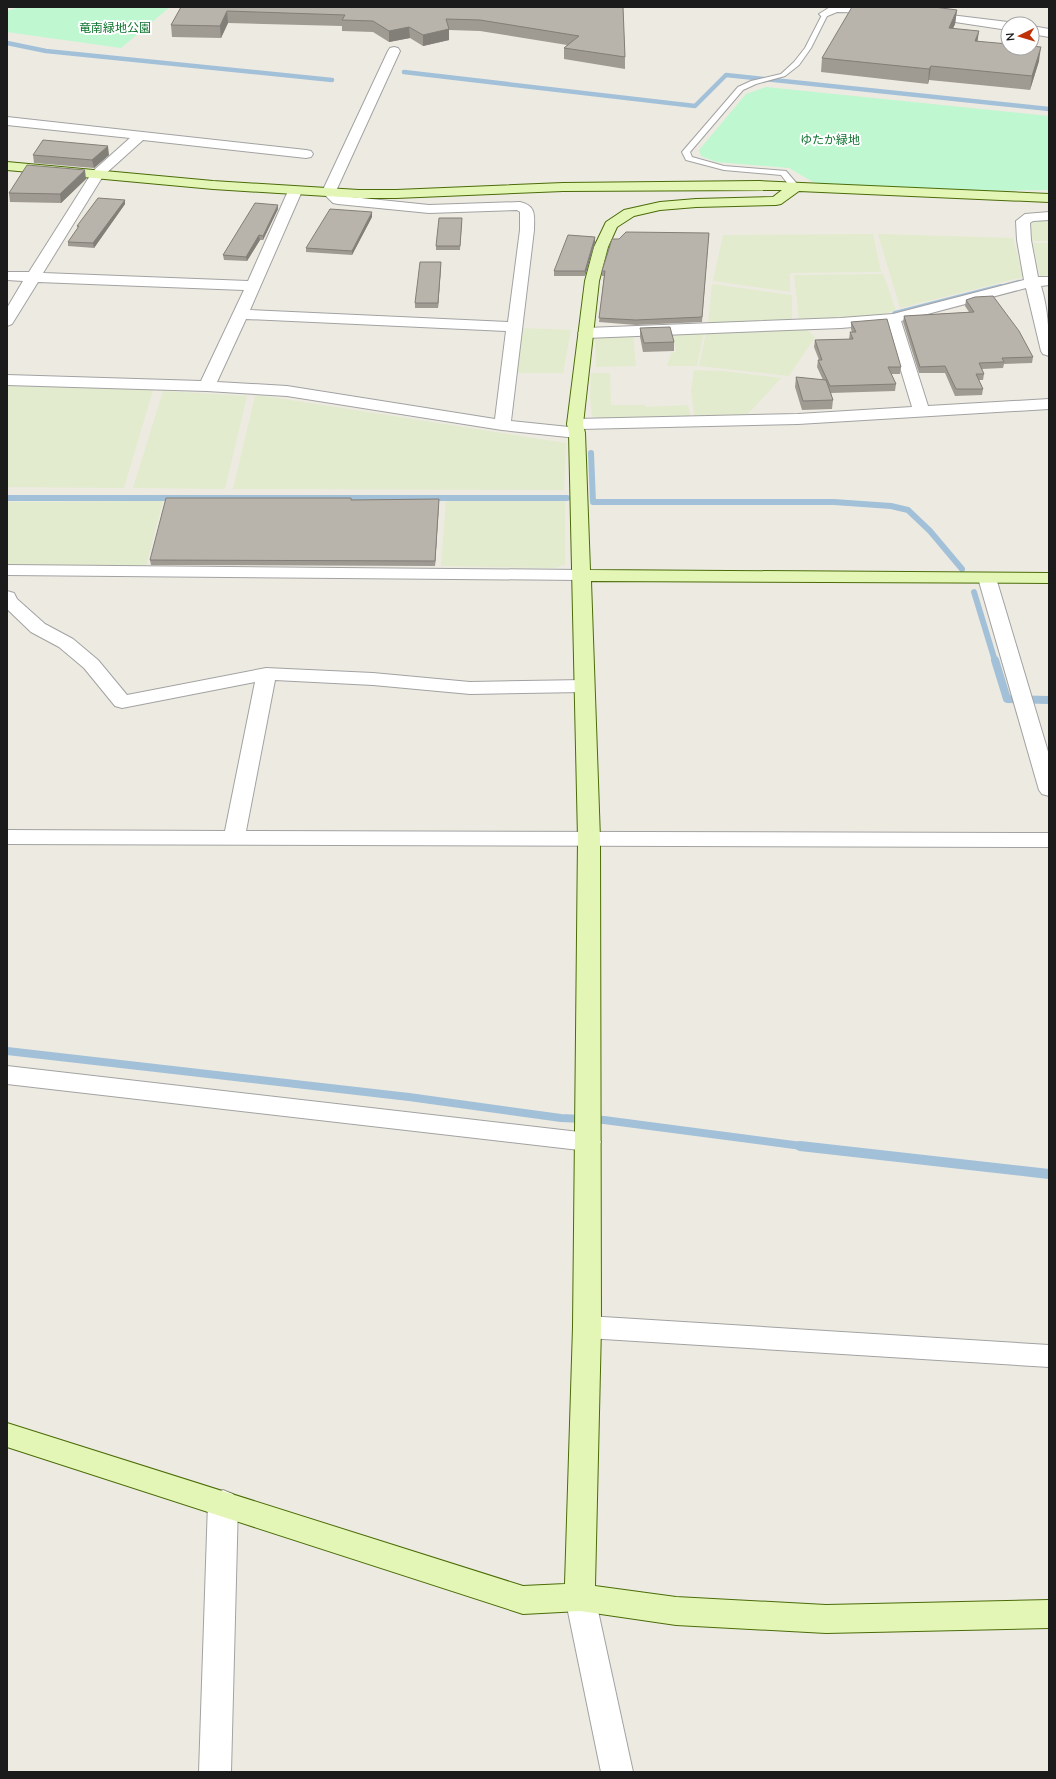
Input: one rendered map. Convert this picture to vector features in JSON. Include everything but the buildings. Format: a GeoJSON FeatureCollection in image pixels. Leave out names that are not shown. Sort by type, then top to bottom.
{"type":"FeatureCollection","features":[{"type":"Feature","properties":{"kind":"street"},"geometry":{"type":"LineString","coordinates":[[825,14],[835,9],[893,11]]}},
{"type":"Feature","properties":{"kind":"street"},"geometry":{"type":"LineString","coordinates":[[916,14],[1000,25]]}},
{"type":"Feature","properties":{"kind":"street"},"geometry":{"type":"LineString","coordinates":[[329,192],[394,51]]}},
{"type":"Feature","properties":{"kind":"street"},"geometry":{"type":"LineString","coordinates":[[7,121],[306,154]]}},
{"type":"Feature","properties":{"kind":"street"},"geometry":{"type":"LineString","coordinates":[[7,321],[32,277],[98,174],[140,136]]}},
{"type":"Feature","properties":{"kind":"street"},"geometry":{"type":"LineString","coordinates":[[7,166],[295,191],[396,194],[563,187],[759,185],[1049,198]]}},
{"type":"Feature","properties":{"kind":"street"},"geometry":{"type":"LineString","coordinates":[[617,1772],[580,1597],[587,1327],[589,839],[576,428],[592,281],[600,247],[611,225],[629,213],[660,206],[696,203],[776,202],[796,187]]}},
{"type":"Feature","properties":{"kind":"street"},"geometry":{"type":"LineString","coordinates":[[207,386],[242,314],[252,286],[295,191]]}},
{"type":"Feature","properties":{"kind":"street"},"geometry":{"type":"LineString","coordinates":[[329,192],[338,200],[379,205],[429,209],[520,206],[528,211],[527,230],[502,425]]}},
{"type":"Feature","properties":{"kind":"street"},"geometry":{"type":"LineString","coordinates":[[1049,216],[1030,217],[1023,221],[1024,240],[1038,302],[1041,323],[1049,351]]}},
{"type":"Feature","properties":{"kind":"street"},"geometry":{"type":"LineString","coordinates":[[7,276],[252,286]]}},
{"type":"Feature","properties":{"kind":"street"},"geometry":{"type":"LineString","coordinates":[[587,333],[841,323],[893,319],[1032,280],[1049,281]]}},
{"type":"Feature","properties":{"kind":"street"},"geometry":{"type":"LineString","coordinates":[[242,314],[515,327]]}},
{"type":"Feature","properties":{"kind":"street"},"geometry":{"type":"LineString","coordinates":[[893,319],[921,410]]}},
{"type":"Feature","properties":{"kind":"street"},"geometry":{"type":"LineString","coordinates":[[7,380],[207,386],[287,391],[502,425],[576,428],[798,419],[921,410],[1049,404]]}},
{"type":"Feature","properties":{"kind":"street"},"geometry":{"type":"LineString","coordinates":[[7,570],[1049,578]]}},
{"type":"Feature","properties":{"kind":"street"},"geometry":{"type":"LineString","coordinates":[[987,578],[1049,790]]}},
{"type":"Feature","properties":{"kind":"street"},"geometry":{"type":"LineString","coordinates":[[7,597],[10,602],[38,628],[66,643],[91,664],[122,702],[266,674],[373,679],[470,688],[584,686]]}},
{"type":"Feature","properties":{"kind":"street"},"geometry":{"type":"LineString","coordinates":[[234,838],[266,674]]}},
{"type":"Feature","properties":{"kind":"street"},"geometry":{"type":"LineString","coordinates":[[7,837],[1049,840]]}},
{"type":"Feature","properties":{"kind":"street"},"geometry":{"type":"LineString","coordinates":[[7,1074],[588,1138]]}},
{"type":"Feature","properties":{"kind":"street"},"geometry":{"type":"LineString","coordinates":[[587,1327],[1049,1356]]}},
{"type":"Feature","properties":{"kind":"street"},"geometry":{"type":"LineString","coordinates":[[7,1435],[522,1600],[580,1597],[676,1611],[826,1619],[1049,1614]]}},
{"type":"Feature","properties":{"kind":"street"},"geometry":{"type":"LineString","coordinates":[[215,1772],[223,1503]]}},
{"type":"Feature","properties":{"kind":"lane"},"geometry":{"type":"LineString","coordinates":[[796,187],[783,173],[724,168],[689,158],[686,152],[730,101],[735,91],[784,74],[802,58],[825,14]]}},
{"type":"Feature","properties":{"kind":"green space","name":"竜南緑地公園"},"geometry":{"type":"Polygon","coordinates":[[[19,7],[170,7],[121,48],[7,32],[7,11],[19,7]]]}},
{"type":"Feature","properties":{"kind":"green space","name":"ゆたか緑地"},"geometry":{"type":"Polygon","coordinates":[[[766,87],[1049,116],[1049,190],[988,191],[823,184],[813,182],[789,168],[716,162],[701,156],[699,150],[746,94],[766,87]]]}},
{"type":"Feature","properties":{"kind":"green space"},"geometry":{"type":"Polygon","coordinates":[[[1049,218],[1049,241],[1031,241],[1029,223],[1034,220],[1049,218]]]}},
{"type":"Feature","properties":{"kind":"green space"},"geometry":{"type":"Polygon","coordinates":[[[873,234],[881,272],[790,273],[790,292],[713,281],[723,235],[873,234]]]}},
{"type":"Feature","properties":{"kind":"green space"},"geometry":{"type":"Polygon","coordinates":[[[878,234],[1013,238],[1023,277],[900,308],[878,234]]]}},
{"type":"Feature","properties":{"kind":"green space"},"geometry":{"type":"Polygon","coordinates":[[[1033,243],[1049,243],[1049,275],[1040,276],[1033,243]]]}},
{"type":"Feature","properties":{"kind":"green space"},"geometry":{"type":"Polygon","coordinates":[[[883,274],[896,310],[874,317],[799,320],[794,275],[883,274]]]}},
{"type":"Feature","properties":{"kind":"green space"},"geometry":{"type":"Polygon","coordinates":[[[712,284],[792,295],[792,320],[708,323],[712,284]]]}},
{"type":"Feature","properties":{"kind":"green space"},"geometry":{"type":"Polygon","coordinates":[[[804,327],[815,337],[789,376],[699,366],[706,332],[804,327]]]}},
{"type":"Feature","properties":{"kind":"green space"},"geometry":{"type":"Polygon","coordinates":[[[523,328],[571,330],[563,373],[517,373],[523,328]]]}},
{"type":"Feature","properties":{"kind":"green space"},"geometry":{"type":"Polygon","coordinates":[[[672,332],[704,332],[697,366],[667,366],[671,353],[676,352],[672,332]]]}},
{"type":"Feature","properties":{"kind":"green space"},"geometry":{"type":"Polygon","coordinates":[[[633,334],[636,366],[596,367],[595,339],[605,335],[633,334]]]}},
{"type":"Feature","properties":{"kind":"green space"},"geometry":{"type":"Polygon","coordinates":[[[694,370],[724,371],[781,378],[747,415],[694,416],[691,390],[694,370]]]}},
{"type":"Feature","properties":{"kind":"green space"},"geometry":{"type":"Polygon","coordinates":[[[591,373],[610,373],[611,405],[645,405],[646,407],[688,405],[691,416],[599,418],[592,416],[590,397],[591,373]]]}},
{"type":"Feature","properties":{"kind":"green space"},"geometry":{"type":"Polygon","coordinates":[[[7,385],[153,390],[124,488],[7,487],[7,385]]]}},
{"type":"Feature","properties":{"kind":"green space"},"geometry":{"type":"Polygon","coordinates":[[[163,391],[247,396],[225,489],[133,488],[163,391]]]}},
{"type":"Feature","properties":{"kind":"green space"},"geometry":{"type":"Polygon","coordinates":[[[255,396],[265,396],[566,443],[564,490],[233,489],[255,396]]]}},
{"type":"Feature","properties":{"kind":"green space"},"geometry":{"type":"Polygon","coordinates":[[[163,501],[146,566],[7,566],[7,502],[163,501]]]}},
{"type":"Feature","properties":{"kind":"green space"},"geometry":{"type":"Polygon","coordinates":[[[446,501],[565,501],[565,565],[554,568],[441,566],[446,501]]]}},
{"type":"Feature","properties":{"kind":"waterway"},"geometry":{"type":"LineString","coordinates":[[7,43],[46,51],[332,80]]}},
{"type":"Feature","properties":{"kind":"waterway"},"geometry":{"type":"LineString","coordinates":[[404,72],[695,106],[726,75],[1049,109]]}},
{"type":"Feature","properties":{"kind":"waterway"},"geometry":{"type":"LineString","coordinates":[[997,288],[1019,282]]}},
{"type":"Feature","properties":{"kind":"waterway"},"geometry":{"type":"LineString","coordinates":[[895,314],[1001,287]]}},
{"type":"Feature","properties":{"kind":"waterway"},"geometry":{"type":"LineString","coordinates":[[591,453],[593,502],[834,502],[891,506],[908,510],[930,531],[962,569]]}},
{"type":"Feature","properties":{"kind":"waterway"},"geometry":{"type":"LineString","coordinates":[[7,498],[567,498]]}},
{"type":"Feature","properties":{"kind":"waterway"},"geometry":{"type":"LineString","coordinates":[[974,592],[995,661]]}},
{"type":"Feature","properties":{"kind":"waterway"},"geometry":{"type":"LineString","coordinates":[[995,660],[1007,699],[1049,700]]}},
{"type":"Feature","properties":{"kind":"waterway"},"geometry":{"type":"LineString","coordinates":[[7,1051],[409,1097],[561,1118],[604,1120],[809,1147]]}},
{"type":"Feature","properties":{"kind":"waterway"},"geometry":{"type":"LineString","coordinates":[[800,1146],[1049,1174]]}}]}
